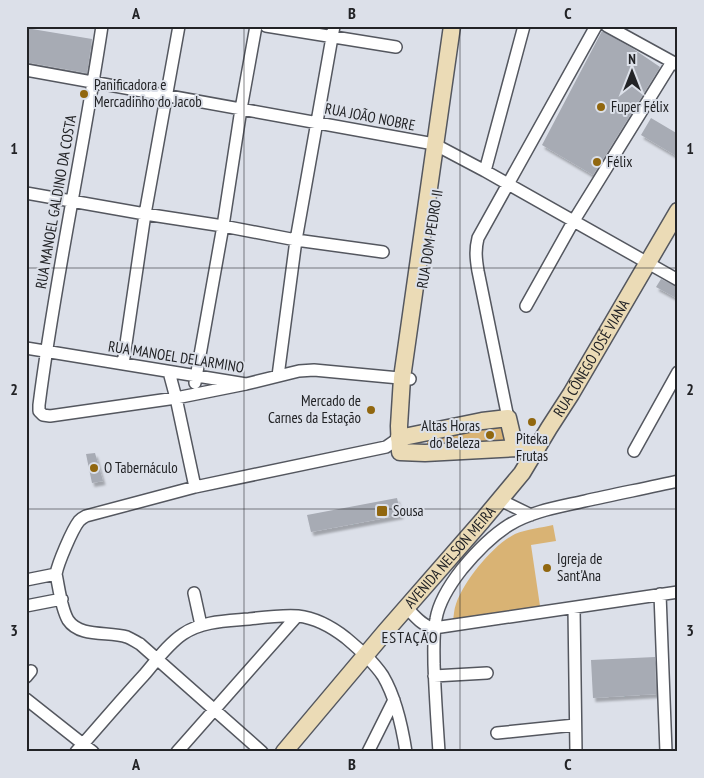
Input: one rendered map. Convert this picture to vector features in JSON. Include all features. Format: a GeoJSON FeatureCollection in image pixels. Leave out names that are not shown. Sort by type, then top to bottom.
{"type":"FeatureCollection","features":[{"type":"Feature","properties":{"kind":"street","name":"RUA MANOEL GALDINO DA COSTA"},"geometry":{"type":"LineString","coordinates":[[102,26],[94,83],[71,201],[38,405],[40,413],[50,416],[176,398]]}},
{"type":"Feature","properties":{"kind":"street"},"geometry":{"type":"LineString","coordinates":[[122,364],[145,214],[179,26]]}},
{"type":"Feature","properties":{"kind":"street"},"geometry":{"type":"LineString","coordinates":[[193,394],[256,26]]}},
{"type":"Feature","properties":{"kind":"street"},"geometry":{"type":"LineString","coordinates":[[266,26],[333,32],[396,47]]}},
{"type":"Feature","properties":{"kind":"street","name":"RUA DOM PEDRO II"},"geometry":{"type":"LineString","coordinates":[[439,146],[452,26]]}},
{"type":"Feature","properties":{"kind":"street","name":"RUA DOM PEDRO II"},"geometry":{"type":"LineString","coordinates":[[400,445],[406,379],[419,305],[424,246],[439,146],[461,26]]}},
{"type":"Feature","properties":{"kind":"street"},"geometry":{"type":"LineString","coordinates":[[484,171],[524,26]]}},
{"type":"Feature","properties":{"kind":"street"},"geometry":{"type":"LineString","coordinates":[[515,448],[478,271],[476,247],[478,238],[596,26]]}},
{"type":"Feature","properties":{"kind":"street"},"geometry":{"type":"LineString","coordinates":[[526,306],[573,222],[675,64],[607,26]]}},
{"type":"Feature","properties":{"kind":"street"},"geometry":{"type":"LineString","coordinates":[[278,376],[296,240],[333,32]]}},
{"type":"Feature","properties":{"kind":"street","name":"RUA JOÃO NOBRE"},"geometry":{"type":"LineString","coordinates":[[26,70],[317,122],[439,146],[678,280]]}},
{"type":"Feature","properties":{"kind":"street"},"geometry":{"type":"LineString","coordinates":[[26,193],[296,240],[383,252]]}},
{"type":"Feature","properties":{"kind":"street","name":"RUA CÔNEGO JOSÉ VIANA"},"geometry":{"type":"LineString","coordinates":[[500,500],[522,472],[571,394],[678,211]]}},
{"type":"Feature","properties":{"kind":"street","name":"RUA MANOEL DELARMINO"},"geometry":{"type":"LineString","coordinates":[[26,348],[246,384],[299,371],[314,370],[406,379]]}},
{"type":"Feature","properties":{"kind":"street"},"geometry":{"type":"LineString","coordinates":[[169,372],[195,487]]}},
{"type":"Feature","properties":{"kind":"street"},"geometry":{"type":"LineString","coordinates":[[634,451],[678,372]]}},
{"type":"Feature","properties":{"kind":"street"},"geometry":{"type":"LineString","coordinates":[[176,398],[246,384]]}},
{"type":"Feature","properties":{"kind":"street"},"geometry":{"type":"LineString","coordinates":[[262,752],[140,644],[127,637],[76,628],[68,618],[56,574],[77,524],[82,518],[92,514],[195,487],[400,445],[482,421],[508,418]]}},
{"type":"Feature","properties":{"kind":"street"},"geometry":{"type":"LineString","coordinates":[[400,445],[537,447]]}},
{"type":"Feature","properties":{"kind":"street"},"geometry":{"type":"LineString","coordinates":[[439,752],[434,676],[434,628],[442,600],[458,574],[477,552],[492,537],[510,524],[531,515],[678,481]]}},
{"type":"Feature","properties":{"kind":"street"},"geometry":{"type":"LineString","coordinates":[[500,500],[531,515]]}},
{"type":"Feature","properties":{"kind":"street","name":"AVENIDA NELSON MEIRA"},"geometry":{"type":"LineString","coordinates":[[284,752],[500,500]]}},
{"type":"Feature","properties":{"kind":"street"},"geometry":{"type":"LineString","coordinates":[[26,580],[56,574]]}},
{"type":"Feature","properties":{"kind":"street"},"geometry":{"type":"LineString","coordinates":[[406,608],[430,628],[434,628],[678,592]]}},
{"type":"Feature","properties":{"kind":"street"},"geometry":{"type":"LineString","coordinates":[[194,593],[201,625]]}},
{"type":"Feature","properties":{"kind":"street"},"geometry":{"type":"LineString","coordinates":[[660,594],[666,752]]}},
{"type":"Feature","properties":{"kind":"street"},"geometry":{"type":"LineString","coordinates":[[26,606],[62,599]]}},
{"type":"Feature","properties":{"kind":"street"},"geometry":{"type":"LineString","coordinates":[[574,608],[576,752]]}},
{"type":"Feature","properties":{"kind":"street"},"geometry":{"type":"LineString","coordinates":[[177,752],[297,616]]}},
{"type":"Feature","properties":{"kind":"street"},"geometry":{"type":"LineString","coordinates":[[80,748],[177,638],[201,625],[235,620],[297,616],[318,621],[330,627],[366,656],[382,676],[394,700],[406,752]]}},
{"type":"Feature","properties":{"kind":"street"},"geometry":{"type":"LineString","coordinates":[[434,676],[486,673]]}},
{"type":"Feature","properties":{"kind":"street"},"geometry":{"type":"LineString","coordinates":[[26,699],[80,748],[93,752]]}},
{"type":"Feature","properties":{"kind":"street"},"geometry":{"type":"LineString","coordinates":[[368,752],[394,700]]}},
{"type":"Feature","properties":{"kind":"street"},"geometry":{"type":"LineString","coordinates":[[496,733],[575,725]]}},
{"type":"Feature","properties":{"kind":"shaded area"},"geometry":{"type":"Polygon","coordinates":[[[504,423],[507,442],[427,447],[427,439],[504,423]]]}},
{"type":"Feature","properties":{"kind":"shaded area"},"geometry":{"type":"Polygon","coordinates":[[[553,525],[556,541],[531,545],[540,606],[453,620],[456,604],[472,575],[498,546],[515,534],[553,525]]]}},
{"type":"Feature","properties":{"kind":"building"},"geometry":{"type":"Polygon","coordinates":[[[26,28],[92,39],[87,73],[26,62],[26,28]]]}},
{"type":"Feature","properties":{"kind":"building","name":"Fuper Félix"},"geometry":{"type":"Polygon","coordinates":[[[602,31],[660,67],[593,175],[542,145],[602,31]]]}},
{"type":"Feature","properties":{"kind":"building"},"geometry":{"type":"Polygon","coordinates":[[[651,118],[678,134],[678,157],[641,135],[651,118]]]}},
{"type":"Feature","properties":{"kind":"building"},"geometry":{"type":"Polygon","coordinates":[[[661,279],[678,287],[678,299],[656,287],[661,279]]]}},
{"type":"Feature","properties":{"kind":"building","name":"O Tabernáculo"},"geometry":{"type":"Polygon","coordinates":[[[95,453],[103,481],[92,483],[86,454],[95,453]]]}},
{"type":"Feature","properties":{"kind":"building"},"geometry":{"type":"Polygon","coordinates":[[[397,498],[401,515],[311,532],[307,515],[397,498]]]}},
{"type":"Feature","properties":{"kind":"building"},"geometry":{"type":"Polygon","coordinates":[[[655,657],[656,694],[593,698],[591,660],[655,657]]]}},
{"type":"Feature","properties":{"kind":"place","name":"Panificadora e Mercadinho do Jacob"},"geometry":{"type":"Point","coordinates":[84,94]}},
{"type":"Feature","properties":{"kind":"place","name":"Fuper Félix"},"geometry":{"type":"Point","coordinates":[601,107]}},
{"type":"Feature","properties":{"kind":"place","name":"Félix"},"geometry":{"type":"Point","coordinates":[597,162]}},
{"type":"Feature","properties":{"kind":"place","name":"Mercado de Carnes da Estação"},"geometry":{"type":"Point","coordinates":[371,410]}},
{"type":"Feature","properties":{"kind":"place","name":"Piteka Frutas"},"geometry":{"type":"Point","coordinates":[532,422]}},
{"type":"Feature","properties":{"kind":"place","name":"Altas Horas do Beleza"},"geometry":{"type":"Point","coordinates":[490,435]}},
{"type":"Feature","properties":{"kind":"place","name":"O Tabernáculo"},"geometry":{"type":"Point","coordinates":[94,468]}},
{"type":"Feature","properties":{"kind":"place","name":"Sousa"},"geometry":{"type":"Point","coordinates":[382,511]}},
{"type":"Feature","properties":{"kind":"place","name":"Igreja de Sant'Ana"},"geometry":{"type":"Point","coordinates":[547,568]}},
{"type":"Feature","properties":{"kind":"district","name":"ESTAÇÃO"},"geometry":{"type":"Point","coordinates":[410,637]}}]}
